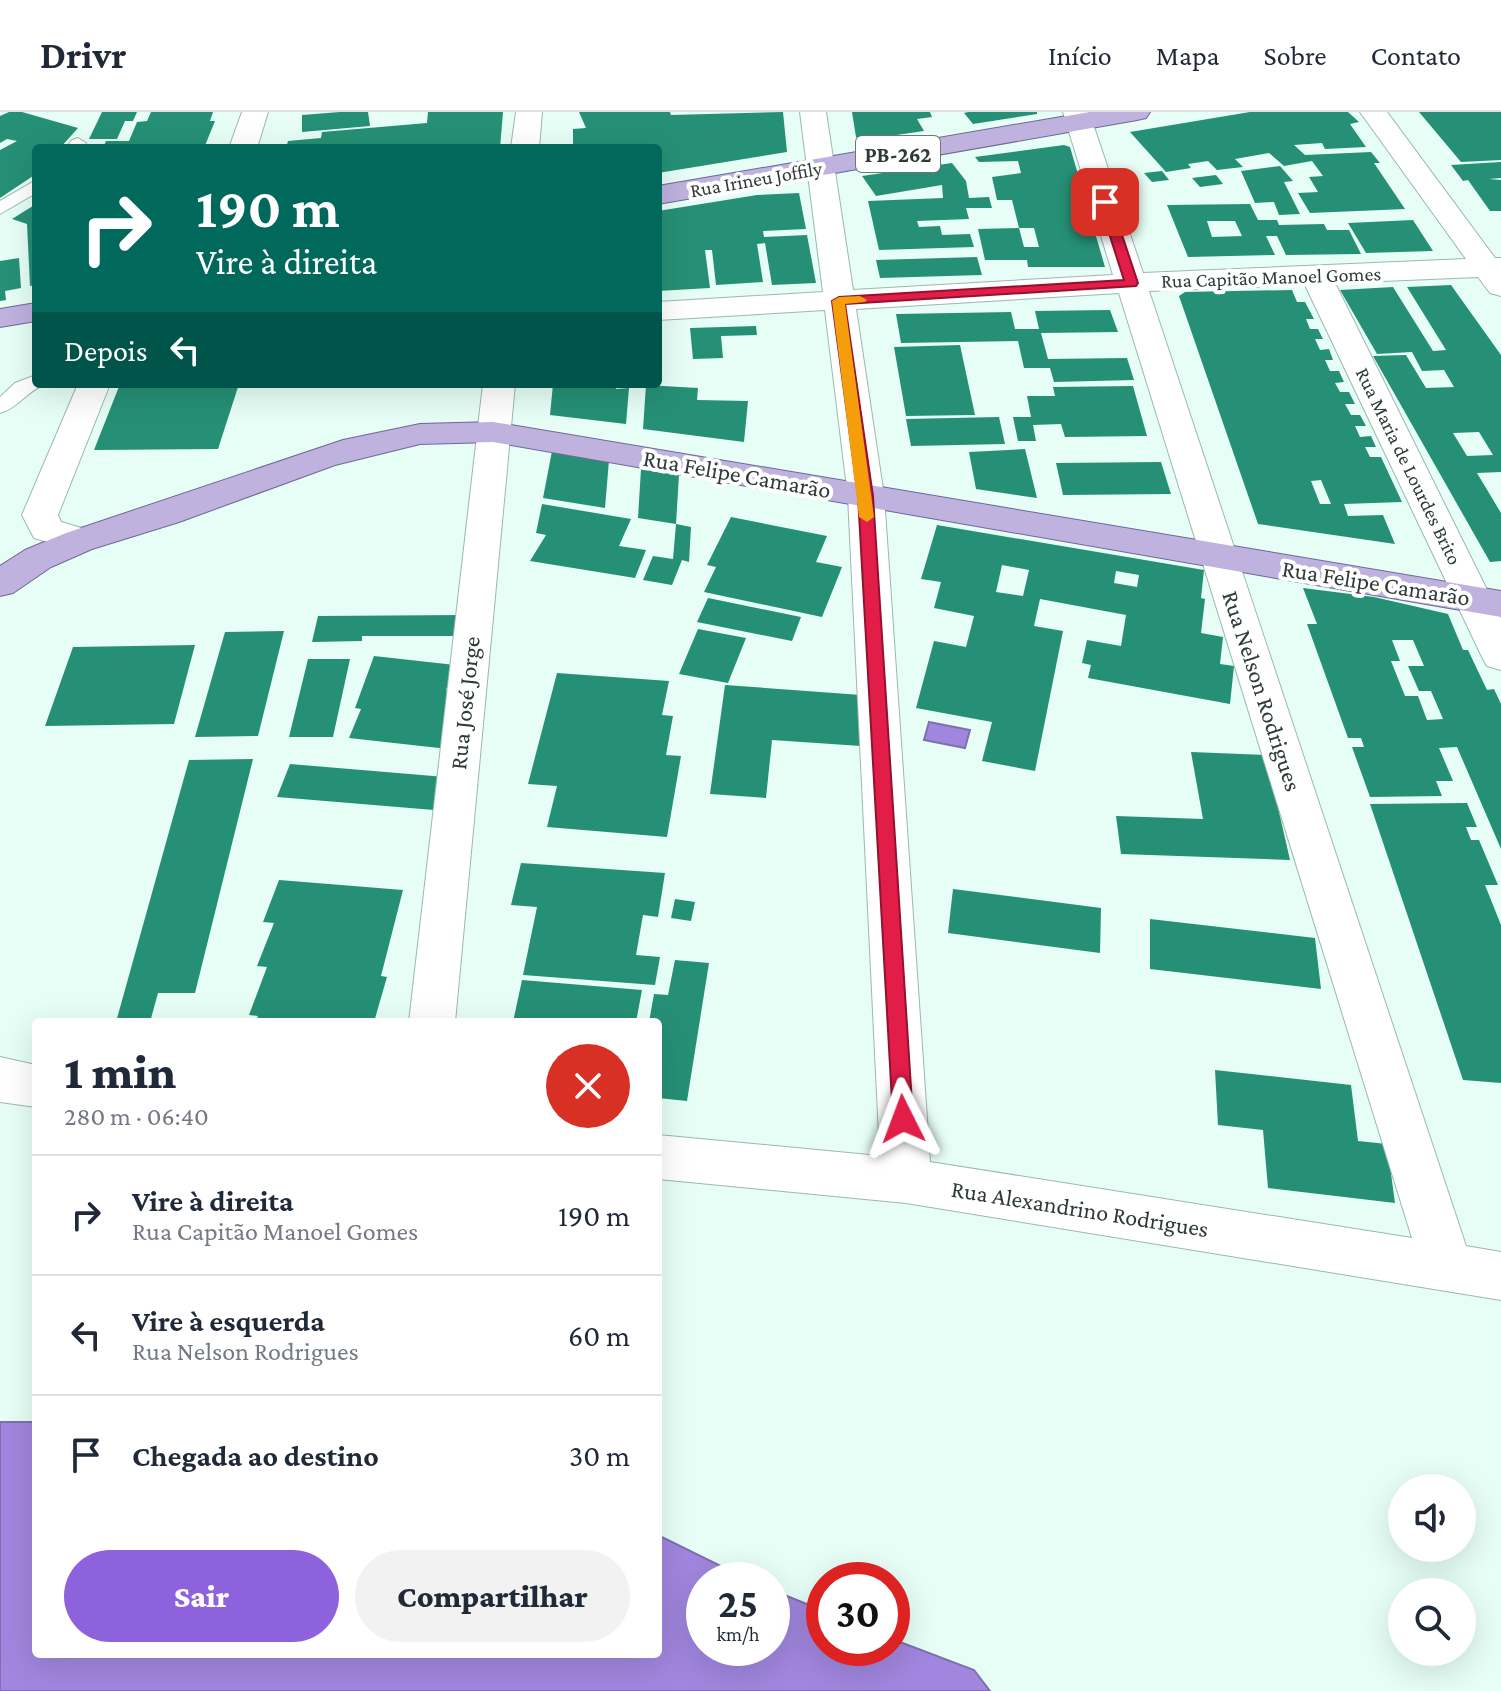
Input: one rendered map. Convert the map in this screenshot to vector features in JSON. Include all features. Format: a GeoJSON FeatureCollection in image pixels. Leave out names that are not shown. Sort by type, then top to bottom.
{"type":"FeatureCollection","features":[{"type":"Feature","properties":{"kind":"main road","name":"Rua Irineu Joffily"},"geometry":{"type":"LineString","coordinates":[[662,194],[821,168],[1078,117],[1137,112]]}},
{"type":"Feature","properties":{"kind":"main road"},"geometry":{"type":"LineString","coordinates":[[0,318],[32,313]]}},
{"type":"Feature","properties":{"kind":"main road","name":"Rua Felipe Camarão"},"geometry":{"type":"LineString","coordinates":[[0,584],[21,567],[79,539],[164,514],[346,450],[421,434],[493,432],[1487,601]]}},
{"type":"Feature","properties":{"kind":"street"},"geometry":{"type":"LineString","coordinates":[[244,144],[255,112]]}},
{"type":"Feature","properties":{"kind":"street"},"geometry":{"type":"LineString","coordinates":[[525,144],[529,112]]}},
{"type":"Feature","properties":{"kind":"street"},"geometry":{"type":"LineString","coordinates":[[813,112],[866,496],[906,1181]]}},
{"type":"Feature","properties":{"kind":"street"},"geometry":{"type":"LineString","coordinates":[[1373,112],[1496,274]]}},
{"type":"Feature","properties":{"kind":"street","name":"Rua Nelson Rodrigues"},"geometry":{"type":"LineString","coordinates":[[1078,117],[1448,1269]]}},
{"type":"Feature","properties":{"kind":"street","name":"Rua Capitão Manoel Gomes"},"geometry":{"type":"LineString","coordinates":[[662,311],[1131,283],[1316,275],[1496,274]]}},
{"type":"Feature","properties":{"kind":"street","name":"Rua Maria de Lourdes Brito"},"geometry":{"type":"LineString","coordinates":[[1316,275],[1487,601],[1501,657]]}},
{"type":"Feature","properties":{"kind":"street"},"geometry":{"type":"LineString","coordinates":[[79,539],[47,530],[40,515],[92,388]]}},
{"type":"Feature","properties":{"kind":"street","name":"Rua José Jorge"},"geometry":{"type":"LineString","coordinates":[[432,1018],[498,388]]}},
{"type":"Feature","properties":{"kind":"street"},"geometry":{"type":"LineString","coordinates":[[0,1077],[3,1082],[32,1086]]}},
{"type":"Feature","properties":{"kind":"street","name":"Rua Alexandrino Rodrigues"},"geometry":{"type":"LineString","coordinates":[[662,1157],[906,1181],[1501,1276]]}},
{"type":"Feature","properties":{"kind":"lane"},"geometry":{"type":"LineString","coordinates":[[0,209],[32,188]]}},
{"type":"Feature","properties":{"kind":"lane"},"geometry":{"type":"LineString","coordinates":[[0,389],[29,384]]}},
{"type":"Feature","properties":{"kind":"lane"},"geometry":{"type":"LineString","coordinates":[[0,407],[29,384]]}},
{"type":"Feature","properties":{"kind":"shaded area"},"geometry":{"type":"Polygon","coordinates":[[[929,722],[970,730],[965,748],[924,740],[929,722]]]}},
{"type":"Feature","properties":{"kind":"shaded area"},"geometry":{"type":"Polygon","coordinates":[[[0,1422],[32,1422],[32,1658],[662,1658],[662,1537],[713,1562],[686,1562],[686,1666],[790,1666],[790,1597],[806,1604],[806,1666],[910,1666],[910,1646],[974,1670],[990,1691],[0,1691],[0,1422]]]}},
{"type":"Feature","properties":{"kind":"building"},"geometry":{"type":"Polygon","coordinates":[[[22,112],[78,128],[64,144],[32,144],[32,177],[0,198],[0,150],[17,141],[7,139],[0,143],[0,116],[22,112]]]}},
{"type":"Feature","properties":{"kind":"building"},"geometry":{"type":"Polygon","coordinates":[[[102,112],[137,112],[133,121],[125,121],[117,139],[89,139],[102,112]]]}},
{"type":"Feature","properties":{"kind":"building"},"geometry":{"type":"Polygon","coordinates":[[[151,112],[213,112],[210,121],[215,121],[206,144],[105,144],[106,141],[129,141],[137,122],[147,121],[151,112]]]}},
{"type":"Feature","properties":{"kind":"building"},"geometry":{"type":"Polygon","coordinates":[[[368,112],[370,126],[302,132],[302,115],[368,112]]]}},
{"type":"Feature","properties":{"kind":"building"},"geometry":{"type":"Polygon","coordinates":[[[428,112],[503,112],[500,144],[287,144],[288,141],[321,138],[322,132],[427,123],[428,112]]]}},
{"type":"Feature","properties":{"kind":"building"},"geometry":{"type":"Polygon","coordinates":[[[579,112],[670,112],[671,115],[783,112],[787,152],[662,172],[662,144],[573,144],[573,129],[586,128],[579,112]]]}},
{"type":"Feature","properties":{"kind":"building"},"geometry":{"type":"Polygon","coordinates":[[[852,112],[930,112],[932,117],[917,119],[924,131],[862,140],[856,137],[852,112]]]}},
{"type":"Feature","properties":{"kind":"building"},"geometry":{"type":"Polygon","coordinates":[[[1250,112],[1348,112],[1359,122],[1350,124],[1366,147],[1325,149],[1322,143],[1294,145],[1305,155],[1371,152],[1380,163],[1374,163],[1405,209],[1310,213],[1298,193],[1318,192],[1309,177],[1323,176],[1312,161],[1284,166],[1269,153],[1235,159],[1243,167],[1217,170],[1208,161],[1188,164],[1191,168],[1166,172],[1130,132],[1250,112]]]}},
{"type":"Feature","properties":{"kind":"building"},"geometry":{"type":"Polygon","coordinates":[[[1419,112],[1501,112],[1501,160],[1461,162],[1419,112]]]}},
{"type":"Feature","properties":{"kind":"building"},"geometry":{"type":"Polygon","coordinates":[[[964,113],[1037,114],[973,124],[964,113]]]}},
{"type":"Feature","properties":{"kind":"building"},"geometry":{"type":"Polygon","coordinates":[[[1064,145],[1070,147],[1105,267],[1028,267],[1027,260],[985,260],[978,229],[1019,228],[1012,200],[997,200],[992,177],[1021,173],[1018,161],[979,162],[975,157],[1064,145]],[[1019,228],[1024,247],[1039,247],[1034,228],[1019,228]]]}},
{"type":"Feature","properties":{"kind":"building"},"geometry":{"type":"Polygon","coordinates":[[[1501,162],[1501,178],[1489,179],[1501,180],[1501,211],[1490,211],[1468,180],[1463,181],[1451,165],[1501,162]]]}},
{"type":"Feature","properties":{"kind":"building"},"geometry":{"type":"Polygon","coordinates":[[[952,163],[966,181],[969,198],[989,197],[992,208],[966,208],[969,219],[917,221],[919,227],[940,226],[942,235],[970,234],[974,247],[879,250],[868,201],[943,198],[942,185],[876,196],[862,176],[952,163]]]}},
{"type":"Feature","properties":{"kind":"building"},"geometry":{"type":"Polygon","coordinates":[[[1280,166],[1293,181],[1284,182],[1300,214],[1279,215],[1274,202],[1255,203],[1241,171],[1280,166]]]}},
{"type":"Feature","properties":{"kind":"building"},"geometry":{"type":"Polygon","coordinates":[[[1162,171],[1169,180],[1152,182],[1144,173],[1162,171]]]}},
{"type":"Feature","properties":{"kind":"building"},"geometry":{"type":"Polygon","coordinates":[[[1216,175],[1223,184],[1200,187],[1192,178],[1216,175]]]}},
{"type":"Feature","properties":{"kind":"building"},"geometry":{"type":"Polygon","coordinates":[[[799,193],[806,229],[763,231],[764,237],[807,235],[816,283],[772,285],[765,243],[757,244],[763,282],[716,285],[712,250],[705,250],[710,288],[662,291],[662,210],[757,195],[799,193]]]}},
{"type":"Feature","properties":{"kind":"building"},"geometry":{"type":"Polygon","coordinates":[[[1250,204],[1258,220],[1277,220],[1279,225],[1324,224],[1327,230],[1349,230],[1361,254],[1286,255],[1277,236],[1266,236],[1275,255],[1188,257],[1167,205],[1250,204]],[[1207,221],[1212,237],[1242,236],[1235,221],[1207,221]]]}},
{"type":"Feature","properties":{"kind":"building"},"geometry":{"type":"Polygon","coordinates":[[[32,206],[32,286],[27,224],[12,219],[32,206]]]}},
{"type":"Feature","properties":{"kind":"building"},"geometry":{"type":"Polygon","coordinates":[[[1413,220],[1433,251],[1366,253],[1348,223],[1413,220]]]}},
{"type":"Feature","properties":{"kind":"building"},"geometry":{"type":"Polygon","coordinates":[[[977,257],[982,275],[880,278],[876,260],[977,257]]]}},
{"type":"Feature","properties":{"kind":"building"},"geometry":{"type":"Polygon","coordinates":[[[19,258],[21,288],[5,291],[6,300],[0,301],[0,261],[19,258]]]}},
{"type":"Feature","properties":{"kind":"building"},"geometry":{"type":"Polygon","coordinates":[[[1451,285],[1501,355],[1501,472],[1477,473],[1501,513],[1501,561],[1490,562],[1373,356],[1406,355],[1426,388],[1454,387],[1444,370],[1422,371],[1412,352],[1377,354],[1340,290],[1393,287],[1433,351],[1446,350],[1407,287],[1451,285]],[[1479,432],[1453,433],[1467,456],[1493,455],[1479,432]]]}},
{"type":"Feature","properties":{"kind":"building"},"geometry":{"type":"Polygon","coordinates":[[[1292,290],[1297,302],[1305,302],[1314,319],[1306,319],[1310,329],[1318,329],[1323,339],[1315,339],[1320,350],[1329,349],[1333,360],[1325,360],[1330,371],[1339,371],[1344,382],[1335,383],[1340,392],[1349,392],[1355,404],[1345,404],[1351,415],[1360,415],[1366,426],[1355,426],[1360,437],[1371,436],[1376,447],[1365,447],[1370,457],[1381,457],[1402,502],[1344,504],[1348,516],[1383,515],[1395,544],[1258,524],[1179,296],[1185,292],[1292,290]],[[1321,480],[1311,481],[1320,504],[1331,504],[1321,480]]]}},
{"type":"Feature","properties":{"kind":"building"},"geometry":{"type":"Polygon","coordinates":[[[1110,310],[1118,332],[1041,333],[1048,359],[1127,358],[1134,380],[1054,382],[1050,368],[1024,368],[1018,341],[901,343],[896,314],[1011,312],[1015,329],[1039,329],[1035,311],[1110,310]]]}},
{"type":"Feature","properties":{"kind":"building"},"geometry":{"type":"Polygon","coordinates":[[[756,326],[757,335],[721,336],[723,358],[693,359],[690,328],[756,326]]]}},
{"type":"Feature","properties":{"kind":"building"},"geometry":{"type":"Polygon","coordinates":[[[960,345],[975,415],[906,416],[894,347],[960,345]]]}},
{"type":"Feature","properties":{"kind":"building"},"geometry":{"type":"Polygon","coordinates":[[[1133,386],[1147,436],[1065,437],[1061,424],[1033,425],[1036,441],[1018,441],[1013,417],[1031,417],[1027,396],[1055,396],[1053,387],[1133,386]]]}},
{"type":"Feature","properties":{"kind":"building"},"geometry":{"type":"Polygon","coordinates":[[[118,388],[238,388],[218,449],[94,450],[118,388]]]}},
{"type":"Feature","properties":{"kind":"building"},"geometry":{"type":"Polygon","coordinates":[[[553,388],[629,388],[626,424],[550,415],[553,388]]]}},
{"type":"Feature","properties":{"kind":"building"},"geometry":{"type":"Polygon","coordinates":[[[646,388],[698,388],[697,400],[748,401],[744,442],[643,429],[646,388]]]}},
{"type":"Feature","properties":{"kind":"building"},"geometry":{"type":"Polygon","coordinates":[[[999,417],[1005,444],[911,446],[906,419],[999,417]]]}},
{"type":"Feature","properties":{"kind":"building"},"geometry":{"type":"Polygon","coordinates":[[[1025,449],[1037,498],[976,489],[969,452],[1025,449]]]}},
{"type":"Feature","properties":{"kind":"building"},"geometry":{"type":"Polygon","coordinates":[[[552,451],[609,460],[605,508],[543,498],[552,451]]]}},
{"type":"Feature","properties":{"kind":"building"},"geometry":{"type":"Polygon","coordinates":[[[1161,462],[1171,494],[1063,495],[1056,463],[1161,462]]]}},
{"type":"Feature","properties":{"kind":"building"},"geometry":{"type":"Polygon","coordinates":[[[641,469],[679,475],[676,524],[638,518],[641,469]]]}},
{"type":"Feature","properties":{"kind":"building"},"geometry":{"type":"Polygon","coordinates":[[[542,504],[631,519],[619,546],[646,550],[635,578],[530,561],[546,535],[536,533],[542,504]]]}},
{"type":"Feature","properties":{"kind":"building"},"geometry":{"type":"Polygon","coordinates":[[[731,517],[827,536],[816,562],[842,567],[822,617],[704,592],[716,567],[707,565],[731,517]]]}},
{"type":"Feature","properties":{"kind":"building"},"geometry":{"type":"Polygon","coordinates":[[[676,524],[691,527],[689,562],[682,560],[672,585],[643,580],[653,556],[673,559],[676,524]]]}},
{"type":"Feature","properties":{"kind":"building"},"geometry":{"type":"Polygon","coordinates":[[[937,525],[1204,570],[1201,633],[1223,637],[1220,664],[1234,666],[1230,704],[1088,678],[1091,665],[1082,663],[1087,640],[1121,646],[1126,615],[1040,599],[1034,626],[1063,631],[1035,771],[982,761],[992,722],[916,708],[934,641],[966,647],[974,616],[934,608],[941,582],[921,579],[937,525]],[[1002,565],[996,592],[1023,596],[1029,570],[1002,565]],[[1116,571],[1114,583],[1137,587],[1139,575],[1116,571]]]}},
{"type":"Feature","properties":{"kind":"building"},"geometry":{"type":"Polygon","coordinates":[[[1303,588],[1374,597],[1448,614],[1463,650],[1468,650],[1487,690],[1494,689],[1501,704],[1501,849],[1457,747],[1439,748],[1453,781],[1436,781],[1442,796],[1370,797],[1352,747],[1364,747],[1361,738],[1348,738],[1307,624],[1317,624],[1303,588]],[[1392,640],[1400,661],[1391,661],[1405,696],[1418,696],[1427,720],[1443,719],[1431,691],[1419,691],[1408,666],[1424,666],[1413,640],[1392,640]]]}},
{"type":"Feature","properties":{"kind":"building"},"geometry":{"type":"Polygon","coordinates":[[[708,598],[801,617],[792,641],[697,622],[708,598]]]}},
{"type":"Feature","properties":{"kind":"building"},"geometry":{"type":"Polygon","coordinates":[[[464,615],[461,636],[362,636],[362,641],[312,642],[318,616],[464,615]]]}},
{"type":"Feature","properties":{"kind":"building"},"geometry":{"type":"Polygon","coordinates":[[[698,629],[746,638],[728,683],[679,674],[698,629]]]}},
{"type":"Feature","properties":{"kind":"building"},"geometry":{"type":"Polygon","coordinates":[[[284,631],[258,736],[195,737],[225,632],[284,631]]]}},
{"type":"Feature","properties":{"kind":"building"},"geometry":{"type":"Polygon","coordinates":[[[195,645],[174,724],[45,726],[73,647],[195,645]]]}},
{"type":"Feature","properties":{"kind":"building"},"geometry":{"type":"Polygon","coordinates":[[[374,656],[455,665],[446,690],[457,691],[448,749],[349,738],[361,709],[355,708],[374,656]]]}},
{"type":"Feature","properties":{"kind":"building"},"geometry":{"type":"Polygon","coordinates":[[[308,659],[350,659],[333,737],[289,737],[308,659]]]}},
{"type":"Feature","properties":{"kind":"building"},"geometry":{"type":"Polygon","coordinates":[[[557,673],[669,681],[662,715],[673,716],[666,755],[681,756],[667,837],[547,827],[557,786],[528,784],[557,673]]]}},
{"type":"Feature","properties":{"kind":"building"},"geometry":{"type":"Polygon","coordinates":[[[725,685],[861,695],[861,746],[772,740],[766,798],[710,794],[725,685]]]}},
{"type":"Feature","properties":{"kind":"building"},"geometry":{"type":"Polygon","coordinates":[[[1191,752],[1266,755],[1290,860],[1121,854],[1116,816],[1203,819],[1191,752]]]}},
{"type":"Feature","properties":{"kind":"building"},"geometry":{"type":"Polygon","coordinates":[[[253,759],[195,993],[158,993],[151,1018],[117,1018],[189,760],[253,759]]]}},
{"type":"Feature","properties":{"kind":"building"},"geometry":{"type":"Polygon","coordinates":[[[290,764],[445,777],[434,810],[277,797],[290,764]]]}},
{"type":"Feature","properties":{"kind":"building"},"geometry":{"type":"Polygon","coordinates":[[[1467,803],[1477,827],[1466,827],[1471,840],[1479,840],[1498,885],[1485,885],[1501,925],[1501,1083],[1463,1080],[1370,804],[1467,803]]]}},
{"type":"Feature","properties":{"kind":"building"},"geometry":{"type":"Polygon","coordinates":[[[521,863],[665,873],[658,917],[643,915],[636,955],[660,957],[655,985],[523,975],[537,907],[511,905],[521,863]]]}},
{"type":"Feature","properties":{"kind":"building"},"geometry":{"type":"Polygon","coordinates":[[[279,880],[403,890],[381,976],[387,977],[375,1018],[257,1018],[249,1015],[267,967],[257,966],[274,923],[263,922],[279,880]]]}},
{"type":"Feature","properties":{"kind":"building"},"geometry":{"type":"Polygon","coordinates":[[[953,889],[1101,908],[1100,953],[948,933],[953,889]]]}},
{"type":"Feature","properties":{"kind":"building"},"geometry":{"type":"Polygon","coordinates":[[[675,899],[695,902],[691,921],[671,918],[675,899]]]}},
{"type":"Feature","properties":{"kind":"building"},"geometry":{"type":"Polygon","coordinates":[[[1150,919],[1315,938],[1321,989],[1150,969],[1150,919]]]}},
{"type":"Feature","properties":{"kind":"building"},"geometry":{"type":"Polygon","coordinates":[[[675,960],[709,963],[687,1101],[662,1098],[662,1018],[650,1018],[654,994],[668,995],[675,960]]]}},
{"type":"Feature","properties":{"kind":"building"},"geometry":{"type":"Polygon","coordinates":[[[522,980],[642,990],[637,1018],[514,1018],[522,980]]]}},
{"type":"Feature","properties":{"kind":"building"},"geometry":{"type":"Polygon","coordinates":[[[1215,1070],[1351,1085],[1358,1141],[1387,1144],[1395,1203],[1268,1188],[1263,1130],[1218,1125],[1215,1070]]]}},
{"type":"Feature","properties":{"kind":"slow traffic"},"geometry":{"type":"LineString","coordinates":[[860,300],[839,301],[867,517]]}},
{"type":"Feature","properties":{"kind":"route"},"geometry":{"type":"LineString","coordinates":[[903,1119],[866,496],[839,301],[1131,283],[1105,202]]}}]}
